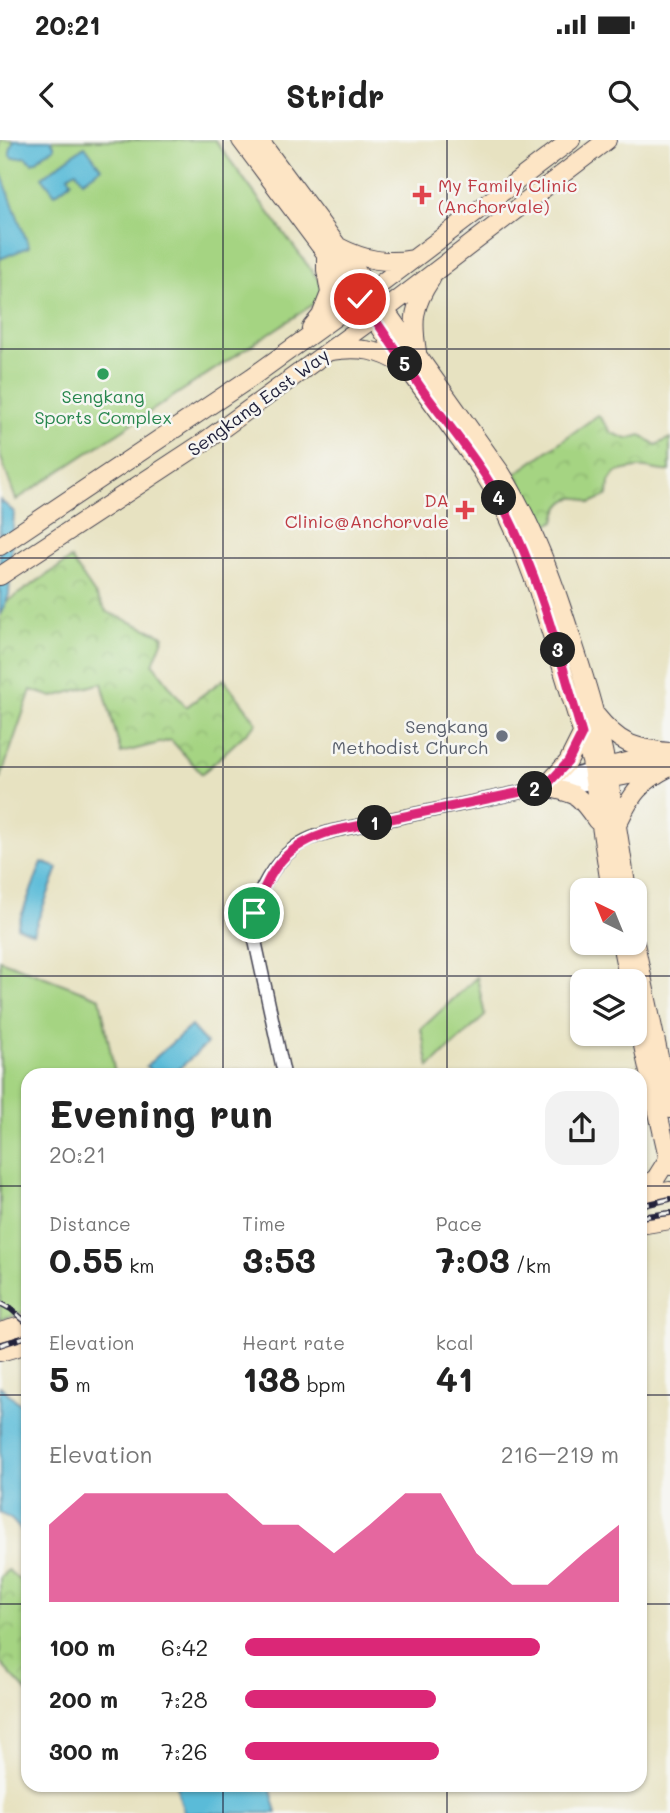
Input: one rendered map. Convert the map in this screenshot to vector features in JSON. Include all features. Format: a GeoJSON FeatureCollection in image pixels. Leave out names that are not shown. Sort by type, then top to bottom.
{"type":"FeatureCollection","features":[{"type":"Feature","properties":{"kind":"street"},"geometry":{"type":"LineString","coordinates":[[242,140],[380,314],[503,505],[538,590],[582,734],[600,774]]}},
{"type":"Feature","properties":{"kind":"street"},"geometry":{"type":"LineString","coordinates":[[259,140],[331,249],[372,260],[396,262],[414,258]]}},
{"type":"Feature","properties":{"kind":"street","name":"Sengkang East Way"},"geometry":{"type":"LineString","coordinates":[[0,546],[252,377],[571,140]]}},
{"type":"Feature","properties":{"kind":"street","name":"Sengkang East Way"},"geometry":{"type":"LineString","coordinates":[[0,576],[204,442],[380,314],[607,140]]}},
{"type":"Feature","properties":{"kind":"street"},"geometry":{"type":"LineString","coordinates":[[300,342],[321,316],[330,293],[326,270],[331,249]]}},
{"type":"Feature","properties":{"kind":"street"},"geometry":{"type":"LineString","coordinates":[[413,363],[414,317],[423,292],[437,270]]}},
{"type":"Feature","properties":{"kind":"street"},"geometry":{"type":"LineString","coordinates":[[330,351],[364,348],[413,363],[501,472],[521,506],[537,538],[556,590],[594,712],[608,824],[610,878]]}},
{"type":"Feature","properties":{"kind":"street"},"geometry":{"type":"LineString","coordinates":[[594,712],[606,728],[621,741],[642,749],[670,752]]}},
{"type":"Feature","properties":{"kind":"street"},"geometry":{"type":"LineString","coordinates":[[545,787],[568,762],[582,734]]}},
{"type":"Feature","properties":{"kind":"street"},"geometry":{"type":"LineString","coordinates":[[600,774],[670,752]]}},
{"type":"Feature","properties":{"kind":"street"},"geometry":{"type":"LineString","coordinates":[[283,1068],[254,936],[254,913],[274,868],[293,848],[313,837],[333,831],[545,787],[576,774],[670,767]]}},
{"type":"Feature","properties":{"kind":"street"},"geometry":{"type":"LineString","coordinates":[[608,824],[635,792],[656,774],[670,767]]}},
{"type":"Feature","properties":{"kind":"street"},"geometry":{"type":"LineString","coordinates":[[545,787],[579,797],[608,824],[623,878]]}},
{"type":"Feature","properties":{"kind":"street"},"geometry":{"type":"LineString","coordinates":[[638,956],[670,1109]]}},
{"type":"Feature","properties":{"kind":"street"},"geometry":{"type":"LineString","coordinates":[[643,1046],[669,1162],[647,1187]]}},
{"type":"Feature","properties":{"kind":"street"},"geometry":{"type":"LineString","coordinates":[[647,1193],[670,1191]]}},
{"type":"Feature","properties":{"kind":"street"},"geometry":{"type":"LineString","coordinates":[[647,1224],[670,1220]]}},
{"type":"Feature","properties":{"kind":"street"},"geometry":{"type":"LineString","coordinates":[[0,1332],[21,1326]]}},
{"type":"Feature","properties":{"kind":"street"},"geometry":{"type":"LineString","coordinates":[[0,1352],[21,1346]]}},
{"type":"Feature","properties":{"kind":"green space","name":"Sengkang Sports Complex"},"geometry":{"type":"Polygon","coordinates":[[[0,140],[215,140],[329,294],[16,500],[0,455],[0,140]]]}},
{"type":"Feature","properties":{"kind":"green space"},"geometry":{"type":"Polygon","coordinates":[[[598,415],[612,433],[627,439],[641,435],[656,445],[670,438],[670,471],[638,468],[615,473],[609,482],[608,495],[591,503],[580,498],[569,499],[557,512],[555,521],[543,527],[515,474],[598,415]]]}},
{"type":"Feature","properties":{"kind":"green space"},"geometry":{"type":"Polygon","coordinates":[[[71,559],[107,612],[164,636],[153,664],[186,707],[224,679],[257,723],[202,774],[171,740],[121,753],[102,683],[53,697],[31,690],[0,780],[0,606],[71,559]]]}},
{"type":"Feature","properties":{"kind":"green space"},"geometry":{"type":"Polygon","coordinates":[[[0,960],[100,998],[114,1068],[21,1068],[21,1313],[0,1319],[0,960]]]}},
{"type":"Feature","properties":{"kind":"green space"},"geometry":{"type":"Polygon","coordinates":[[[477,977],[485,1016],[429,1067],[421,1029],[477,977]]]}},
{"type":"Feature","properties":{"kind":"green space"},"geometry":{"type":"Polygon","coordinates":[[[8,1570],[21,1582],[21,1686],[0,1663],[0,1577],[8,1570]]]}},
{"type":"Feature","properties":{"kind":"water"},"geometry":{"type":"Polygon","coordinates":[[[14,140],[51,140],[54,149],[32,163],[26,157],[10,156],[14,140]]]}},
{"type":"Feature","properties":{"kind":"water"},"geometry":{"type":"Polygon","coordinates":[[[85,146],[101,168],[83,181],[76,171],[68,176],[72,181],[55,194],[42,177],[85,146]]]}},
{"type":"Feature","properties":{"kind":"water"},"geometry":{"type":"Polygon","coordinates":[[[0,170],[29,247],[0,259],[0,170]]]}},
{"type":"Feature","properties":{"kind":"water"},"geometry":{"type":"Polygon","coordinates":[[[0,500],[14,512],[9,595],[0,615],[0,500]]]}},
{"type":"Feature","properties":{"kind":"water"},"geometry":{"type":"Polygon","coordinates":[[[42,862],[58,868],[33,933],[17,927],[42,862]]]}},
{"type":"Feature","properties":{"kind":"water"},"geometry":{"type":"Polygon","coordinates":[[[191,1026],[207,1044],[180,1068],[146,1066],[191,1026]]]}},
{"type":"Feature","properties":{"kind":"water"},"geometry":{"type":"Polygon","coordinates":[[[0,1386],[21,1405],[21,1530],[12,1520],[0,1513],[0,1386]]]}},
{"type":"Feature","properties":{"kind":"water"},"geometry":{"type":"Polygon","coordinates":[[[178,1792],[272,1792],[277,1813],[184,1813],[178,1792]]]}},
{"type":"Feature","properties":{"kind":"railway"},"geometry":{"type":"LineString","coordinates":[[647,1204],[670,1199]]}},
{"type":"Feature","properties":{"kind":"railway"},"geometry":{"type":"LineString","coordinates":[[647,1216],[670,1213]]}},
{"type":"Feature","properties":{"kind":"railway"},"geometry":{"type":"LineString","coordinates":[[0,1303],[21,1318]]}},
{"type":"Feature","properties":{"kind":"railway"},"geometry":{"type":"LineString","coordinates":[[0,1345],[21,1338]]}},
{"type":"Feature","properties":{"kind":"place","name":"My Family Clinic (Anchorvale)"},"geometry":{"type":"Point","coordinates":[422,195]}},
{"type":"Feature","properties":{"kind":"place","name":"Sengkang Sports Complex"},"geometry":{"type":"Point","coordinates":[103,374]}},
{"type":"Feature","properties":{"kind":"place","name":"DA Clinic@Anchorvale"},"geometry":{"type":"Point","coordinates":[465,510]}},
{"type":"Feature","properties":{"kind":"place","name":"Sengkang Methodist Church"},"geometry":{"type":"Point","coordinates":[502,736]}},
{"type":"Feature","properties":{"kind":"route"},"geometry":{"type":"LineString","coordinates":[[254,913],[274,868],[293,848],[313,837],[545,787],[568,762],[582,734],[538,590],[503,505],[481,469],[360,299]]}}]}
